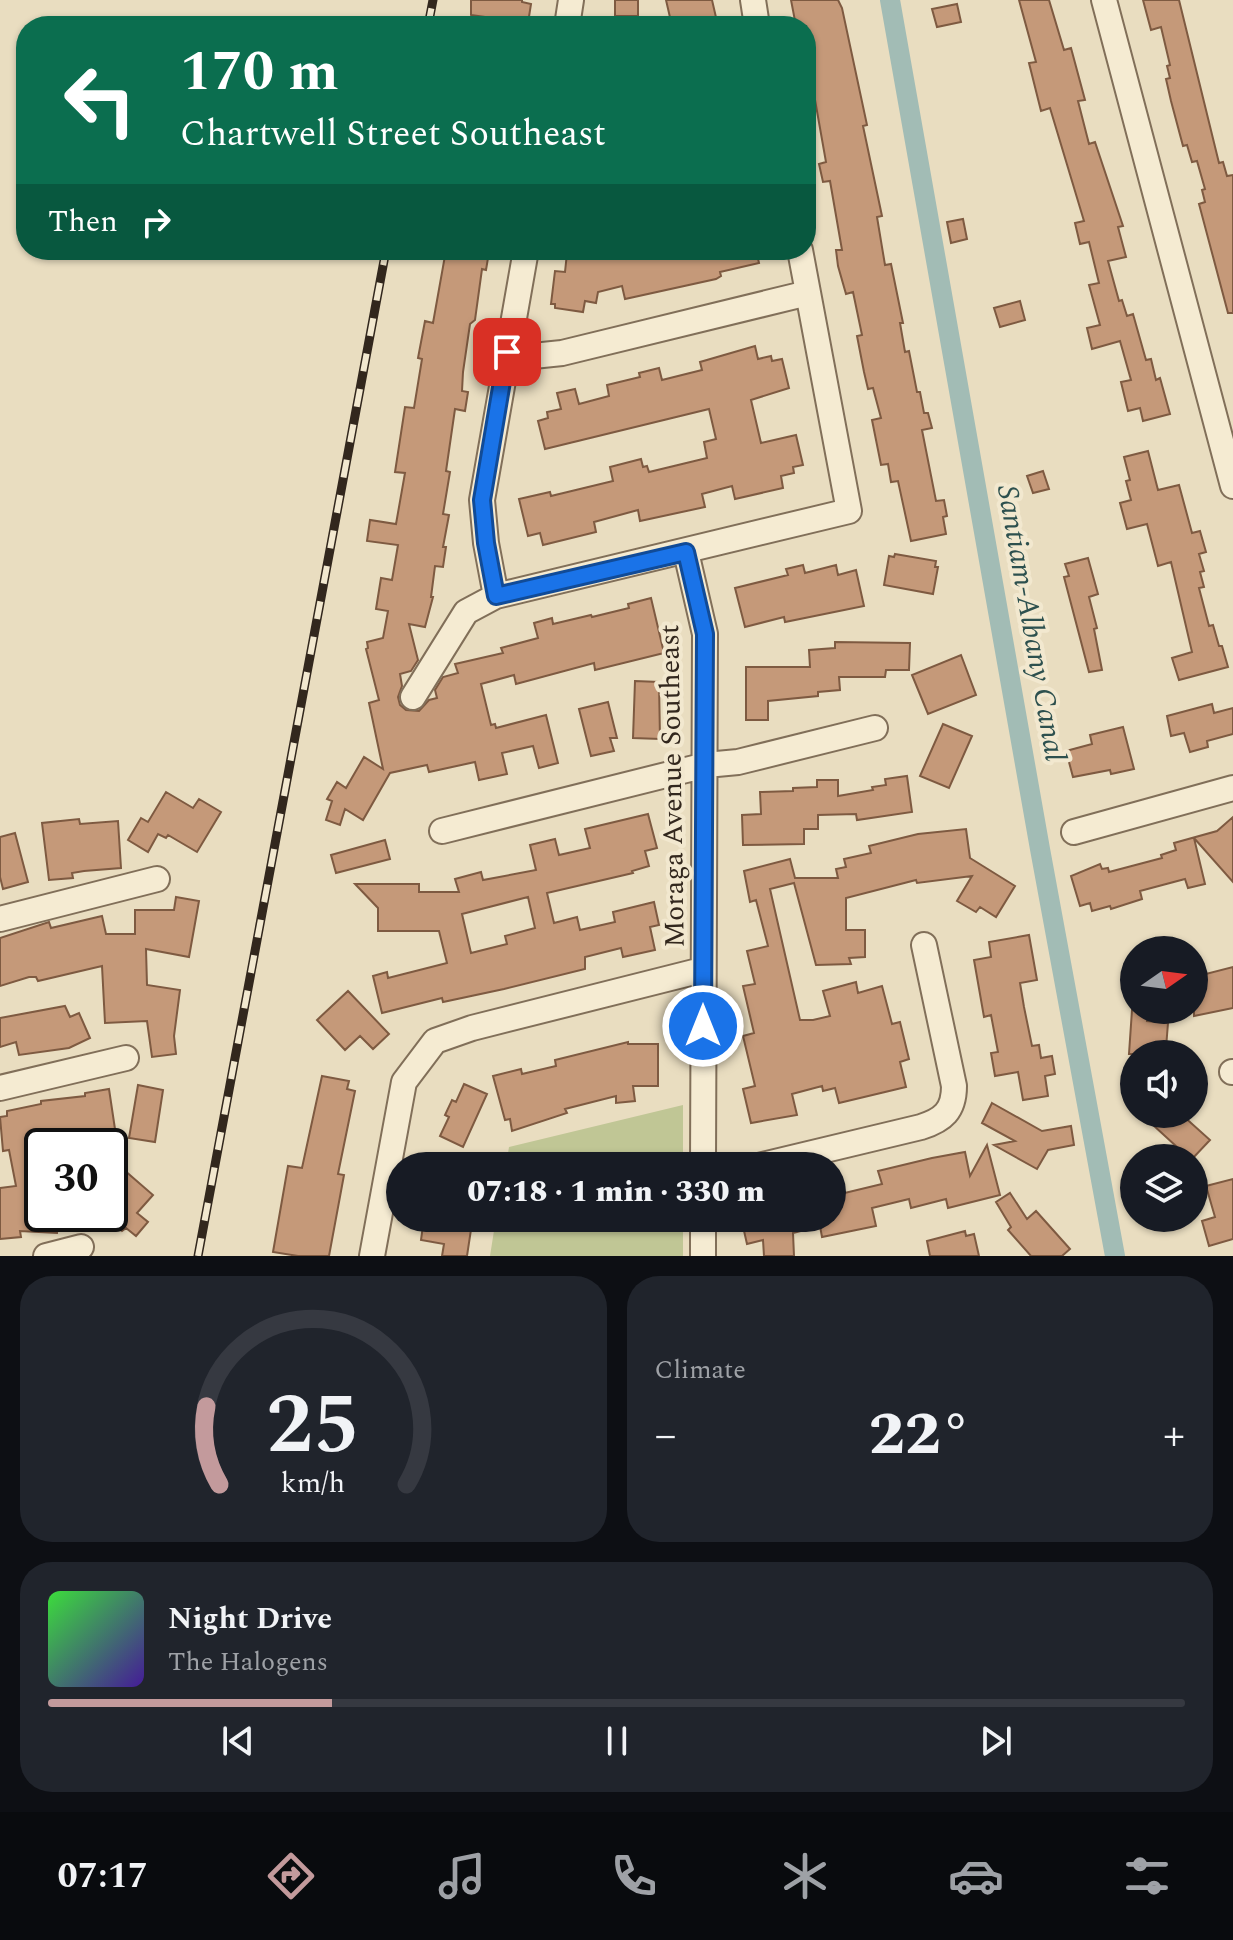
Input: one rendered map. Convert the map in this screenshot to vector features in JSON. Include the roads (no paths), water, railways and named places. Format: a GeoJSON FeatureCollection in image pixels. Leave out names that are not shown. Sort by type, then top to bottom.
{"type":"FeatureCollection","features":[{"type":"Feature","properties":{"kind":"street"},"geometry":{"type":"LineString","coordinates":[[1104,0],[1233,486]]}},
{"type":"Feature","properties":{"kind":"street"},"geometry":{"type":"LineString","coordinates":[[496,596],[482,500],[524,260]]}},
{"type":"Feature","properties":{"kind":"street"},"geometry":{"type":"LineString","coordinates":[[413,697],[466,612],[496,596],[849,511],[802,260]]}},
{"type":"Feature","properties":{"kind":"street"},"geometry":{"type":"LineString","coordinates":[[507,352],[533,356],[562,353],[808,293]]}},
{"type":"Feature","properties":{"kind":"street","name":"Moraga Avenue Southeast"},"geometry":{"type":"LineString","coordinates":[[686,552],[705,634],[703,1152]]}},
{"type":"Feature","properties":{"kind":"street"},"geometry":{"type":"LineString","coordinates":[[442,831],[706,765],[738,762],[875,728]]}},
{"type":"Feature","properties":{"kind":"street"},"geometry":{"type":"LineString","coordinates":[[1074,832],[1233,788]]}},
{"type":"Feature","properties":{"kind":"street"},"geometry":{"type":"LineString","coordinates":[[0,919],[157,879]]}},
{"type":"Feature","properties":{"kind":"street"},"geometry":{"type":"LineString","coordinates":[[817,1152],[921,1127],[942,1118],[951,1109],[954,1086],[924,945]]}},
{"type":"Feature","properties":{"kind":"street"},"geometry":{"type":"LineString","coordinates":[[372,1256],[404,1082],[419,1058],[435,1041],[472,1028],[702,970]]}},
{"type":"Feature","properties":{"kind":"street"},"geometry":{"type":"LineString","coordinates":[[0,1088],[126,1058]]}},
{"type":"Feature","properties":{"kind":"street"},"geometry":{"type":"LineString","coordinates":[[703,1232],[703,1256]]}},
{"type":"Feature","properties":{"kind":"street"},"geometry":{"type":"LineString","coordinates":[[46,1256],[81,1247]]}},
{"type":"Feature","properties":{"kind":"waterway","name":"Santiam-Albany Canal"},"geometry":{"type":"LineString","coordinates":[[890,0],[1115,1256]]}},
{"type":"Feature","properties":{"kind":"railway"},"geometry":{"type":"LineString","coordinates":[[430,16],[433,0]]}},
{"type":"Feature","properties":{"kind":"railway"},"geometry":{"type":"LineString","coordinates":[[198,1256],[384,260]]}}]}
